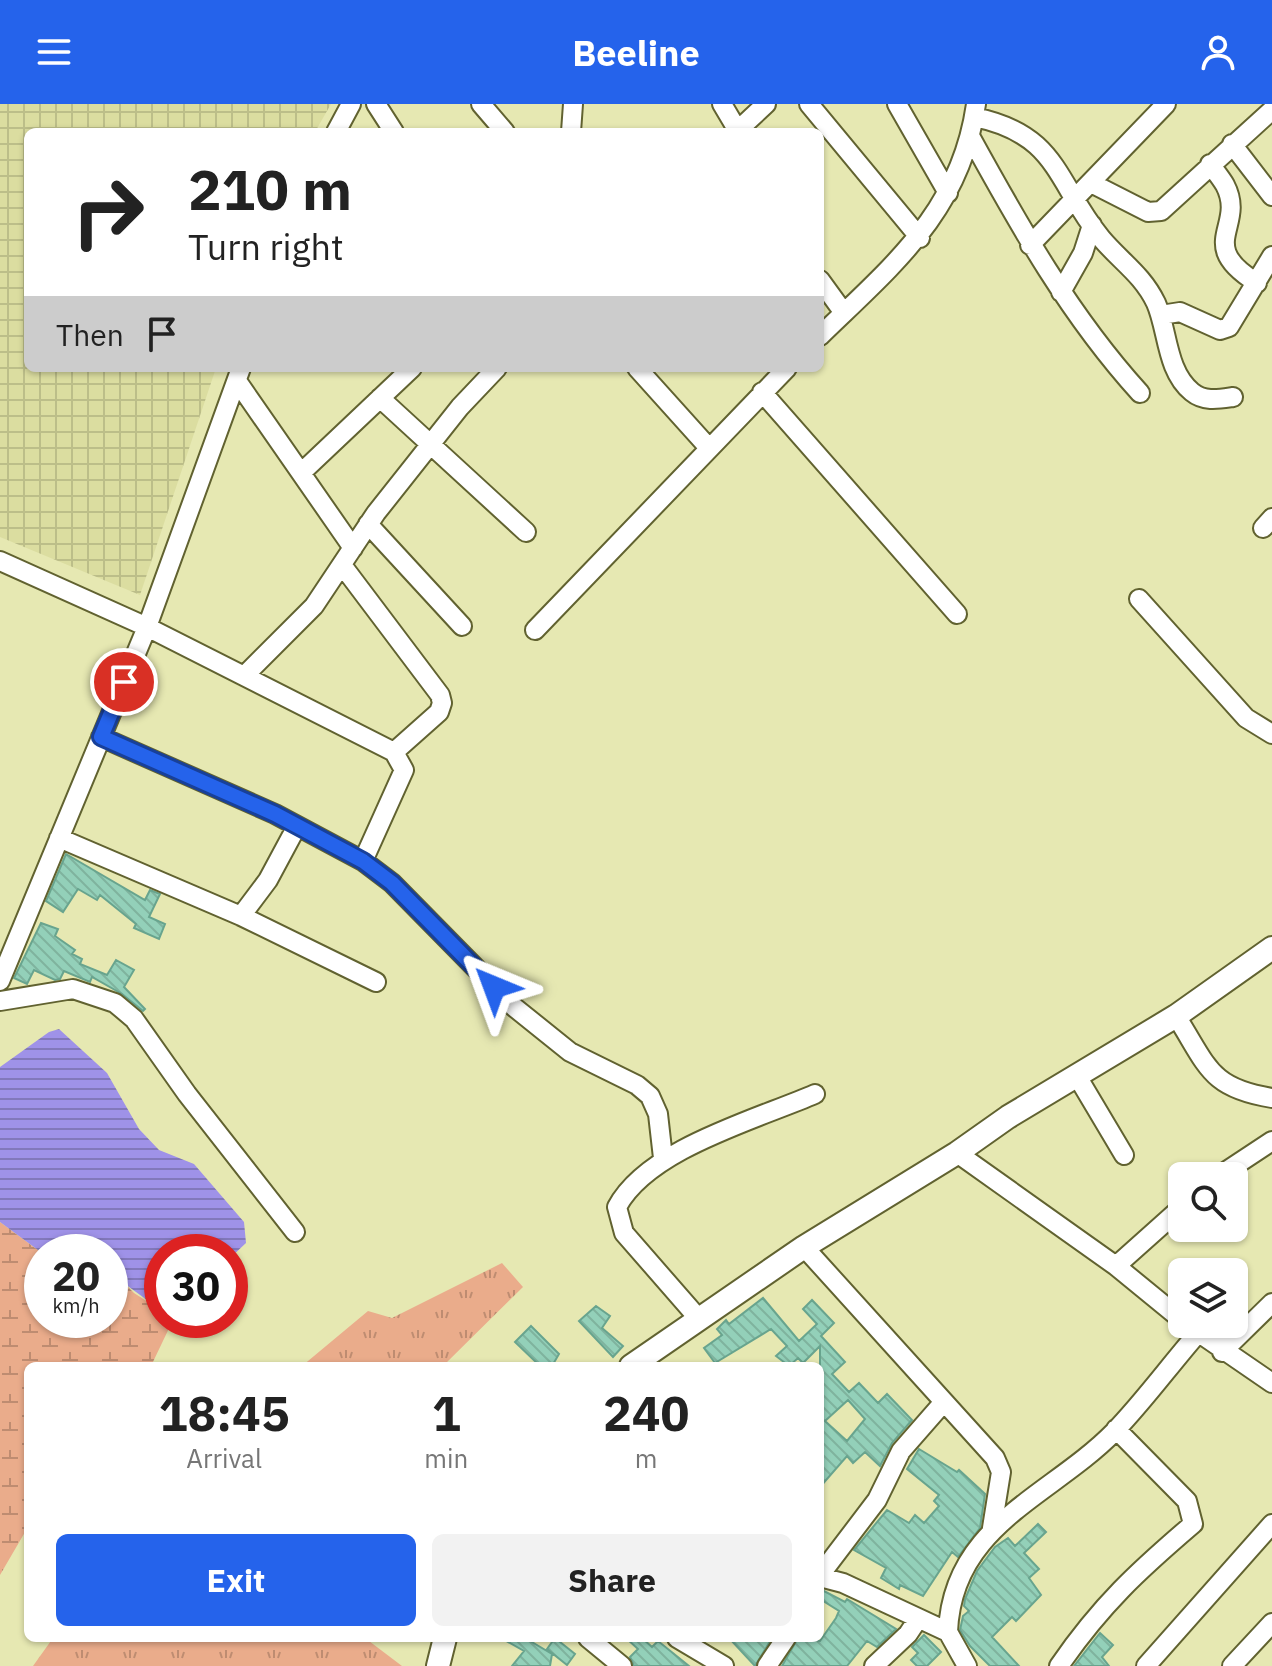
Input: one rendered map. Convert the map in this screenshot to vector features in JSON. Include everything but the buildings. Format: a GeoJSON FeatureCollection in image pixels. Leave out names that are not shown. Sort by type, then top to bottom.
{"type":"FeatureCollection","features":[{"type":"Feature","properties":{"kind":"street"},"geometry":{"type":"LineString","coordinates":[[338,128],[351,104]]}},
{"type":"Feature","properties":{"kind":"street"},"geometry":{"type":"LineString","coordinates":[[376,104],[391,128]]}},
{"type":"Feature","properties":{"kind":"street"},"geometry":{"type":"LineString","coordinates":[[481,104],[502,128]]}},
{"type":"Feature","properties":{"kind":"street"},"geometry":{"type":"LineString","coordinates":[[571,128],[573,104]]}},
{"type":"Feature","properties":{"kind":"street"},"geometry":{"type":"LineString","coordinates":[[722,104],[735,128]]}},
{"type":"Feature","properties":{"kind":"street"},"geometry":{"type":"LineString","coordinates":[[740,128],[766,104]]}},
{"type":"Feature","properties":{"kind":"street"},"geometry":{"type":"LineString","coordinates":[[809,104],[920,238]]}},
{"type":"Feature","properties":{"kind":"street"},"geometry":{"type":"LineString","coordinates":[[897,104],[948,193]]}},
{"type":"Feature","properties":{"kind":"street"},"geometry":{"type":"LineString","coordinates":[[975,110],[991,104]]}},
{"type":"Feature","properties":{"kind":"street"},"geometry":{"type":"LineString","coordinates":[[1030,245],[1166,104]]}},
{"type":"Feature","properties":{"kind":"street"},"geometry":{"type":"LineString","coordinates":[[824,332],[920,238],[958,175],[975,110]]}},
{"type":"Feature","properties":{"kind":"street"},"geometry":{"type":"LineString","coordinates":[[975,110],[1010,125],[1036,143],[1055,163],[1092,225],[1146,282],[1161,315],[1179,375],[1192,393],[1208,400],[1233,397]]}},
{"type":"Feature","properties":{"kind":"street"},"geometry":{"type":"LineString","coordinates":[[1091,183],[1148,212],[1161,211],[1272,110]]}},
{"type":"Feature","properties":{"kind":"street"},"geometry":{"type":"LineString","coordinates":[[970,136],[1030,245],[1061,292],[1107,356],[1140,393]]}},
{"type":"Feature","properties":{"kind":"street"},"geometry":{"type":"LineString","coordinates":[[1232,144],[1272,196]]}},
{"type":"Feature","properties":{"kind":"street"},"geometry":{"type":"LineString","coordinates":[[1210,164],[1226,186],[1228,196],[1224,244],[1227,258],[1236,270],[1257,283]]}},
{"type":"Feature","properties":{"kind":"street"},"geometry":{"type":"LineString","coordinates":[[1061,292],[1083,253],[1092,225]]}},
{"type":"Feature","properties":{"kind":"street"},"geometry":{"type":"LineString","coordinates":[[1161,315],[1180,312],[1220,330],[1229,327],[1272,256]]}},
{"type":"Feature","properties":{"kind":"street"},"geometry":{"type":"LineString","coordinates":[[824,286],[844,313]]}},
{"type":"Feature","properties":{"kind":"street"},"geometry":{"type":"LineString","coordinates":[[301,473],[408,372]]}},
{"type":"Feature","properties":{"kind":"street"},"geometry":{"type":"LineString","coordinates":[[244,676],[290,634],[429,445],[493,372]]}},
{"type":"Feature","properties":{"kind":"street"},"geometry":{"type":"LineString","coordinates":[[641,372],[709,448]]}},
{"type":"Feature","properties":{"kind":"street"},"geometry":{"type":"LineString","coordinates":[[239,374],[353,548]]}},
{"type":"Feature","properties":{"kind":"street"},"geometry":{"type":"LineString","coordinates":[[0,981],[147,627],[239,374]]}},
{"type":"Feature","properties":{"kind":"street"},"geometry":{"type":"LineString","coordinates":[[535,630],[709,448],[772,377],[957,614]]}},
{"type":"Feature","properties":{"kind":"street"},"geometry":{"type":"LineString","coordinates":[[380,398],[526,532]]}},
{"type":"Feature","properties":{"kind":"street"},"geometry":{"type":"LineString","coordinates":[[368,524],[462,626]]}},
{"type":"Feature","properties":{"kind":"street"},"geometry":{"type":"LineString","coordinates":[[0,561],[147,627],[394,752],[404,770],[363,861]]}},
{"type":"Feature","properties":{"kind":"street"},"geometry":{"type":"LineString","coordinates":[[342,565],[440,695],[442,703],[439,712],[394,752]]}},
{"type":"Feature","properties":{"kind":"street"},"geometry":{"type":"LineString","coordinates":[[1139,599],[1246,718],[1272,734]]}},
{"type":"Feature","properties":{"kind":"street"},"geometry":{"type":"LineString","coordinates":[[101,737],[297,826],[363,861],[392,883],[514,1007],[570,1052],[637,1085],[650,1096],[658,1114],[663,1158]]}},
{"type":"Feature","properties":{"kind":"street"},"geometry":{"type":"LineString","coordinates":[[241,916],[268,880],[297,826]]}},
{"type":"Feature","properties":{"kind":"street"},"geometry":{"type":"LineString","coordinates":[[59,838],[241,916],[376,982]]}},
{"type":"Feature","properties":{"kind":"street"},"geometry":{"type":"LineString","coordinates":[[637,1362],[804,1247],[1176,1016],[1272,948]]}},
{"type":"Feature","properties":{"kind":"street"},"geometry":{"type":"LineString","coordinates":[[0,1001],[73,989],[115,1003],[134,1019],[171,1073],[295,1232]]}},
{"type":"Feature","properties":{"kind":"street"},"geometry":{"type":"LineString","coordinates":[[1176,1016],[1212,1072],[1226,1085],[1240,1093],[1272,1098]]}},
{"type":"Feature","properties":{"kind":"street"},"geometry":{"type":"LineString","coordinates":[[1077,1076],[1124,1155]]}},
{"type":"Feature","properties":{"kind":"street"},"geometry":{"type":"LineString","coordinates":[[699,1319],[624,1233],[617,1207],[626,1191],[663,1158],[815,1094]]}},
{"type":"Feature","properties":{"kind":"street"},"geometry":{"type":"LineString","coordinates":[[1240,1162],[1272,1141]]}},
{"type":"Feature","properties":{"kind":"street"},"geometry":{"type":"LineString","coordinates":[[957,1153],[1116,1266],[1168,1309]]}},
{"type":"Feature","properties":{"kind":"street"},"geometry":{"type":"LineString","coordinates":[[1116,1266],[1168,1220]]}},
{"type":"Feature","properties":{"kind":"street"},"geometry":{"type":"LineString","coordinates":[[804,1247],[943,1403],[985,1445],[1001,1472],[992,1528]]}},
{"type":"Feature","properties":{"kind":"street"},"geometry":{"type":"LineString","coordinates":[[1222,1352],[1272,1303]]}},
{"type":"Feature","properties":{"kind":"street"},"geometry":{"type":"LineString","coordinates":[[966,1666],[948,1632],[949,1605],[960,1575],[992,1528],[1116,1429],[1184,1338]]}},
{"type":"Feature","properties":{"kind":"street"},"geometry":{"type":"LineString","coordinates":[[1204,1338],[1272,1383]]}},
{"type":"Feature","properties":{"kind":"street"},"geometry":{"type":"LineString","coordinates":[[824,1571],[877,1500],[901,1451],[943,1403]]}},
{"type":"Feature","properties":{"kind":"street"},"geometry":{"type":"LineString","coordinates":[[1059,1666],[1092,1618],[1132,1574],[1193,1524],[1193,1511],[1187,1501],[1116,1429]]}},
{"type":"Feature","properties":{"kind":"street"},"geometry":{"type":"LineString","coordinates":[[1146,1666],[1272,1524]]}},
{"type":"Feature","properties":{"kind":"street"},"geometry":{"type":"LineString","coordinates":[[824,1577],[948,1632]]}},
{"type":"Feature","properties":{"kind":"street"},"geometry":{"type":"LineString","coordinates":[[874,1666],[908,1634],[918,1619]]}},
{"type":"Feature","properties":{"kind":"street"},"geometry":{"type":"LineString","coordinates":[[1232,1666],[1272,1623]]}},
{"type":"Feature","properties":{"kind":"street"},"geometry":{"type":"LineString","coordinates":[[439,1666],[444,1642]]}},
{"type":"Feature","properties":{"kind":"street"},"geometry":{"type":"LineString","coordinates":[[593,1642],[622,1666]]}},
{"type":"Feature","properties":{"kind":"street"},"geometry":{"type":"LineString","coordinates":[[684,1642],[724,1666]]}},
{"type":"Feature","properties":{"kind":"street"},"geometry":{"type":"LineString","coordinates":[[767,1666],[783,1642]]}},
{"type":"Feature","properties":{"kind":"shaded area"},"geometry":{"type":"Polygon","coordinates":[[[0,104],[331,104],[317,128],[24,128],[24,372],[215,372],[140,595],[0,537],[0,104]]]}},
{"type":"Feature","properties":{"kind":"shaded area"},"geometry":{"type":"Polygon","coordinates":[[[59,1029],[107,1073],[139,1129],[159,1150],[194,1164],[244,1222],[245,1234],[144,1234],[144,1298],[128,1286],[128,1234],[24,1234],[24,1240],[0,1222],[0,1067],[49,1032],[59,1029]]]}},
{"type":"Feature","properties":{"kind":"green space"},"geometry":{"type":"Polygon","coordinates":[[[0,1222],[24,1240],[24,1338],[128,1338],[128,1287],[144,1299],[144,1338],[164,1338],[153,1362],[24,1362],[24,1534],[0,1575],[0,1222]]]}},
{"type":"Feature","properties":{"kind":"green space"},"geometry":{"type":"Polygon","coordinates":[[[502,1263],[523,1287],[447,1362],[307,1362],[368,1311],[392,1318],[502,1263]]]}},
{"type":"Feature","properties":{"kind":"green space"},"geometry":{"type":"Polygon","coordinates":[[[50,1642],[370,1642],[402,1666],[33,1666],[50,1642]]]}},
{"type":"Feature","properties":{"kind":"route"},"geometry":{"type":"LineString","coordinates":[[124,682],[101,737],[275,814],[363,861],[392,883],[494,987]]}}]}
